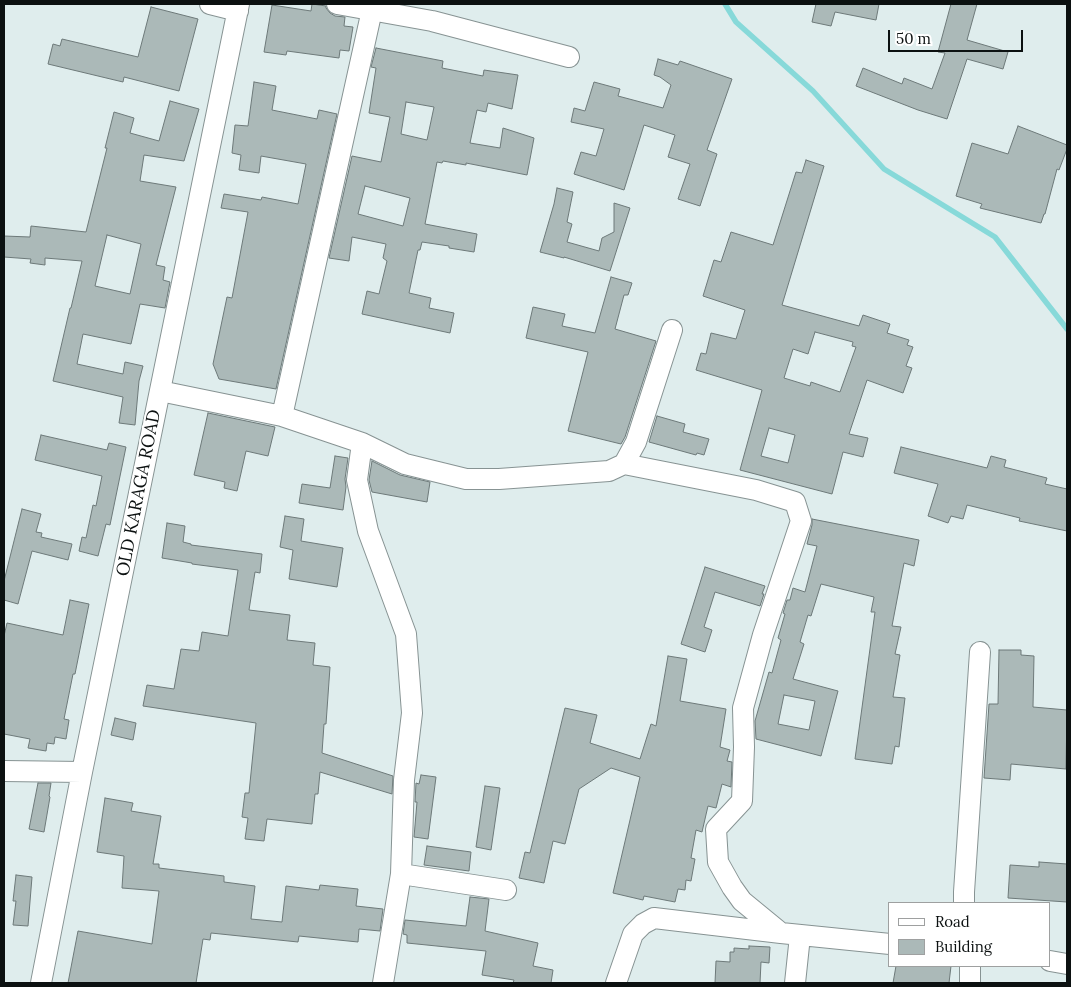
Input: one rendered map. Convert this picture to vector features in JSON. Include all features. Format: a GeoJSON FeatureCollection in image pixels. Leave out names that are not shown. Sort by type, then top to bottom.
{"type":"FeatureCollection","features":[{"type":"Feature","properties":{"kind":"street"},"geometry":{"type":"LineString","coordinates":[[210,4],[239,7]]}},
{"type":"Feature","properties":{"kind":"street"},"geometry":{"type":"LineString","coordinates":[[337,4],[432,21],[569,57]]}},
{"type":"Feature","properties":{"kind":"street","name":"OLD KARAGA ROAD"},"geometry":{"type":"LineString","coordinates":[[41,983],[82,772],[239,7]]}},
{"type":"Feature","properties":{"kind":"street"},"geometry":{"type":"LineString","coordinates":[[282,416],[372,10]]}},
{"type":"Feature","properties":{"kind":"street"},"geometry":{"type":"LineString","coordinates":[[624,464],[636,442],[672,330]]}},
{"type":"Feature","properties":{"kind":"street"},"geometry":{"type":"LineString","coordinates":[[160,390],[282,416],[362,443],[406,464],[466,479],[514,478],[609,471],[624,464],[756,490],[795,502],[801,521],[763,635],[743,708],[742,801],[716,829],[718,862],[732,887],[742,901],[791,935]]}},
{"type":"Feature","properties":{"kind":"street"},"geometry":{"type":"LineString","coordinates":[[362,443],[357,480],[368,531],[406,634],[412,713],[404,780],[401,874],[383,983]]}},
{"type":"Feature","properties":{"kind":"street"},"geometry":{"type":"LineString","coordinates":[[964,902],[980,652]]}},
{"type":"Feature","properties":{"kind":"street"},"geometry":{"type":"LineString","coordinates":[[4,771],[82,772]]}},
{"type":"Feature","properties":{"kind":"street"},"geometry":{"type":"LineString","coordinates":[[401,874],[506,890]]}},
{"type":"Feature","properties":{"kind":"street"},"geometry":{"type":"LineString","coordinates":[[616,983],[633,934],[643,924],[654,918],[791,935],[888,944]]}},
{"type":"Feature","properties":{"kind":"street"},"geometry":{"type":"LineString","coordinates":[[791,935],[795,983]]}},
{"type":"Feature","properties":{"kind":"street"},"geometry":{"type":"LineString","coordinates":[[1051,961],[1067,964]]}},
{"type":"Feature","properties":{"kind":"street"},"geometry":{"type":"LineString","coordinates":[[970,967],[970,983]]}},
{"type":"Feature","properties":{"kind":"building"},"geometry":{"type":"Polygon","coordinates":[[[312,4],[326,6],[330,13],[335,16],[345,17],[344,26],[353,27],[349,51],[340,50],[339,58],[287,51],[286,55],[264,52],[272,5],[311,11],[312,4]]]}},
{"type":"Feature","properties":{"kind":"building"},"geometry":{"type":"Polygon","coordinates":[[[816,4],[879,4],[876,20],[835,12],[831,26],[812,22],[816,4]]]}},
{"type":"Feature","properties":{"kind":"building"},"geometry":{"type":"Polygon","coordinates":[[[951,4],[977,4],[967,40],[1008,52],[1003,69],[967,59],[947,119],[856,86],[863,68],[902,84],[904,78],[932,89],[945,53],[938,52],[951,4]]]}},
{"type":"Feature","properties":{"kind":"building"},"geometry":{"type":"Polygon","coordinates":[[[151,7],[198,19],[179,91],[124,77],[123,82],[48,64],[53,44],[60,46],[62,39],[138,57],[151,7]]]}},
{"type":"Feature","properties":{"kind":"building"},"geometry":{"type":"Polygon","coordinates":[[[376,48],[443,61],[442,68],[483,76],[484,70],[518,75],[512,109],[488,103],[486,112],[477,110],[470,143],[500,148],[503,128],[534,138],[527,175],[466,163],[466,165],[443,161],[442,163],[437,162],[425,224],[477,234],[474,252],[422,242],[420,250],[418,250],[409,293],[431,298],[429,308],[454,313],[450,333],[362,314],[367,291],[379,294],[387,261],[383,258],[386,244],[352,237],[349,261],[329,258],[352,156],[381,162],[390,117],[369,113],[376,68],[371,67],[376,48]],[[406,102],[401,134],[427,140],[434,107],[406,102]],[[365,186],[358,214],[403,226],[410,198],[365,186]]]}},
{"type":"Feature","properties":{"kind":"building"},"geometry":{"type":"Polygon","coordinates":[[[658,59],[678,65],[680,61],[732,79],[707,150],[717,154],[700,206],[678,199],[690,164],[668,157],[675,135],[644,125],[624,190],[574,174],[581,152],[596,156],[604,129],[571,122],[574,108],[585,111],[594,82],[620,89],[618,96],[663,108],[671,85],[654,75],[658,59]]]}},
{"type":"Feature","properties":{"kind":"building"},"geometry":{"type":"Polygon","coordinates":[[[254,82],[276,86],[272,110],[317,119],[319,110],[337,114],[276,389],[219,379],[213,364],[227,297],[232,298],[248,212],[221,208],[224,194],[261,200],[262,197],[298,204],[306,164],[261,156],[259,173],[239,170],[241,155],[232,153],[235,125],[248,126],[254,82]]]}},
{"type":"Feature","properties":{"kind":"building"},"geometry":{"type":"Polygon","coordinates":[[[170,101],[199,109],[184,161],[144,155],[140,181],[176,187],[156,265],[165,267],[163,280],[170,282],[165,308],[140,304],[131,344],[83,334],[77,364],[123,374],[125,362],[143,366],[139,381],[135,425],[119,423],[123,397],[53,381],[82,261],[45,258],[45,265],[30,263],[31,259],[4,257],[4,236],[30,237],[31,226],[86,232],[114,112],[134,118],[130,133],[159,141],[170,101]],[[107,235],[95,286],[130,294],[141,244],[107,235]]]}},
{"type":"Feature","properties":{"kind":"building"},"geometry":{"type":"Polygon","coordinates":[[[1018,126],[1067,145],[1059,170],[1057,169],[1041,223],[980,208],[982,204],[956,196],[972,143],[1008,154],[1018,126]]]}},
{"type":"Feature","properties":{"kind":"building"},"geometry":{"type":"Polygon","coordinates":[[[806,160],[824,166],[782,305],[859,326],[863,315],[890,324],[887,333],[909,340],[907,345],[913,347],[906,366],[912,368],[903,393],[867,380],[849,434],[868,438],[863,457],[843,452],[832,494],[740,470],[762,390],[696,370],[701,353],[706,354],[711,333],[736,339],[745,310],[703,296],[714,260],[721,262],[731,232],[773,245],[796,172],[802,173],[806,160]],[[815,332],[808,354],[793,349],[784,378],[810,386],[811,382],[840,392],[856,347],[852,346],[853,342],[815,332]],[[769,428],[761,456],[788,463],[795,435],[769,428]]]}},
{"type":"Feature","properties":{"kind":"building"},"geometry":{"type":"Polygon","coordinates":[[[557,188],[573,192],[567,222],[572,224],[567,242],[599,251],[602,238],[614,232],[614,203],[630,208],[610,271],[540,252],[557,188]]]}},
{"type":"Feature","properties":{"kind":"building"},"geometry":{"type":"Polygon","coordinates":[[[611,277],[632,283],[628,295],[624,295],[615,329],[656,341],[625,437],[621,444],[568,431],[588,352],[526,338],[533,307],[565,314],[562,326],[595,333],[611,277]]]}},
{"type":"Feature","properties":{"kind":"building"},"geometry":{"type":"Polygon","coordinates":[[[208,413],[275,427],[268,456],[246,451],[237,491],[224,488],[225,482],[194,475],[208,413]]]}},
{"type":"Feature","properties":{"kind":"building"},"geometry":{"type":"Polygon","coordinates":[[[657,416],[685,424],[683,432],[709,439],[704,455],[697,453],[696,455],[649,442],[657,416]]]}},
{"type":"Feature","properties":{"kind":"building"},"geometry":{"type":"Polygon","coordinates":[[[41,435],[107,450],[109,443],[126,447],[110,525],[106,524],[98,556],[79,551],[82,537],[86,538],[93,505],[96,506],[102,476],[35,460],[41,435]]]}},
{"type":"Feature","properties":{"kind":"building"},"geometry":{"type":"Polygon","coordinates":[[[901,447],[987,468],[991,456],[1006,460],[1004,467],[1047,478],[1045,484],[1067,489],[1067,531],[1019,521],[1020,518],[967,505],[963,519],[951,516],[948,523],[928,516],[938,484],[894,473],[901,447]]]}},
{"type":"Feature","properties":{"kind":"building"},"geometry":{"type":"Polygon","coordinates":[[[335,456],[348,458],[343,510],[299,503],[302,484],[330,488],[335,456]]]}},
{"type":"Feature","properties":{"kind":"building"},"geometry":{"type":"Polygon","coordinates":[[[372,461],[400,475],[430,482],[427,502],[372,492],[369,480],[372,461]]]}},
{"type":"Feature","properties":{"kind":"building"},"geometry":{"type":"Polygon","coordinates":[[[22,509],[41,514],[36,532],[42,533],[41,537],[72,544],[68,560],[32,551],[18,604],[4,600],[4,581],[22,509]]]}},
{"type":"Feature","properties":{"kind":"building"},"geometry":{"type":"Polygon","coordinates":[[[285,516],[304,519],[301,541],[343,548],[337,587],[289,579],[293,550],[280,547],[285,516]]]}},
{"type":"Feature","properties":{"kind":"building"},"geometry":{"type":"Polygon","coordinates":[[[812,519],[919,540],[914,566],[904,563],[892,626],[901,627],[895,654],[900,655],[893,697],[905,698],[899,747],[895,746],[892,764],[855,759],[875,612],[871,612],[874,597],[821,584],[811,616],[808,615],[800,642],[804,644],[793,679],[838,691],[821,756],[756,739],[755,721],[769,672],[772,673],[781,640],[778,638],[787,600],[790,600],[793,588],[805,592],[817,546],[807,544],[812,519]],[[784,695],[778,724],[809,730],[815,701],[784,695]]]}},
{"type":"Feature","properties":{"kind":"building"},"geometry":{"type":"Polygon","coordinates":[[[167,523],[185,526],[183,542],[191,545],[262,554],[260,573],[255,572],[249,610],[290,615],[287,640],[315,643],[313,665],[330,667],[322,753],[393,776],[392,794],[320,772],[318,794],[315,794],[312,824],[267,819],[264,841],[245,839],[248,818],[242,817],[245,793],[249,793],[256,723],[143,706],[147,685],[174,689],[181,649],[199,651],[202,632],[228,636],[238,570],[162,558],[167,523]]]}},
{"type":"Feature","properties":{"kind":"building"},"geometry":{"type":"Polygon","coordinates":[[[705,567],[765,586],[760,606],[715,592],[704,627],[712,630],[705,652],[681,644],[705,567]]]}},
{"type":"Feature","properties":{"kind":"building"},"geometry":{"type":"Polygon","coordinates":[[[70,600],[89,604],[64,719],[69,720],[66,739],[55,737],[54,744],[47,743],[46,751],[28,748],[30,739],[4,734],[4,636],[7,623],[63,635],[70,600]]]}},
{"type":"Feature","properties":{"kind":"building"},"geometry":{"type":"Polygon","coordinates":[[[999,650],[1021,650],[1021,655],[1034,656],[1033,707],[1067,710],[1066,769],[1011,764],[1010,780],[984,778],[989,704],[998,704],[999,650]]]}},
{"type":"Feature","properties":{"kind":"building"},"geometry":{"type":"Polygon","coordinates":[[[668,656],[687,659],[680,701],[726,709],[720,747],[730,750],[727,761],[732,762],[731,787],[722,784],[716,808],[708,806],[702,832],[696,830],[691,858],[695,859],[691,881],[686,880],[685,890],[678,889],[675,902],[644,896],[643,900],[613,893],[640,777],[611,768],[579,789],[565,844],[553,841],[544,883],[519,878],[525,852],[530,853],[565,708],[597,715],[590,743],[640,759],[651,724],[656,726],[668,656]]]}},
{"type":"Feature","properties":{"kind":"building"},"geometry":{"type":"Polygon","coordinates":[[[115,718],[136,723],[133,740],[111,735],[115,718]]]}},
{"type":"Feature","properties":{"kind":"building"},"geometry":{"type":"Polygon","coordinates":[[[421,775],[436,777],[428,839],[414,837],[417,802],[415,802],[416,783],[419,784],[421,775]]]}},
{"type":"Feature","properties":{"kind":"building"},"geometry":{"type":"Polygon","coordinates":[[[38,783],[51,783],[44,832],[29,829],[38,783]]]}},
{"type":"Feature","properties":{"kind":"building"},"geometry":{"type":"Polygon","coordinates":[[[485,786],[500,788],[491,850],[476,847],[485,786]]]}},
{"type":"Feature","properties":{"kind":"building"},"geometry":{"type":"Polygon","coordinates":[[[105,798],[133,803],[131,811],[161,816],[153,864],[159,864],[159,868],[224,876],[224,882],[255,886],[251,919],[282,922],[286,886],[319,890],[320,885],[358,889],[356,906],[383,909],[380,931],[359,929],[358,942],[299,936],[298,942],[211,933],[210,940],[203,939],[196,983],[68,983],[78,931],[152,944],[159,891],[122,888],[124,856],[97,852],[105,798]]]}},
{"type":"Feature","properties":{"kind":"building"},"geometry":{"type":"Polygon","coordinates":[[[427,846],[471,852],[469,871],[424,865],[427,846]]]}},
{"type":"Feature","properties":{"kind":"building"},"geometry":{"type":"Polygon","coordinates":[[[1039,862],[1067,864],[1067,902],[1008,898],[1010,865],[1039,867],[1039,862]]]}},
{"type":"Feature","properties":{"kind":"building"},"geometry":{"type":"Polygon","coordinates":[[[16,875],[32,877],[28,926],[13,925],[16,901],[13,901],[16,875]]]}},
{"type":"Feature","properties":{"kind":"building"},"geometry":{"type":"Polygon","coordinates":[[[470,897],[489,899],[485,931],[538,943],[533,966],[553,970],[551,983],[513,983],[514,980],[482,975],[486,951],[407,943],[407,935],[403,934],[405,920],[466,926],[470,897]]]}},
{"type":"Feature","properties":{"kind":"building"},"geometry":{"type":"Polygon","coordinates":[[[749,946],[770,947],[769,963],[761,962],[760,983],[715,983],[716,961],[730,962],[730,952],[734,952],[734,948],[749,949],[749,946]]]}},
{"type":"Feature","properties":{"kind":"building"},"geometry":{"type":"Polygon","coordinates":[[[896,967],[951,967],[949,983],[893,983],[896,967]]]}},
{"type":"Feature","properties":{"kind":"waterway"},"geometry":{"type":"LineString","coordinates":[[725,4],[736,22],[813,91],[884,169],[995,237],[1067,329]]}}]}
